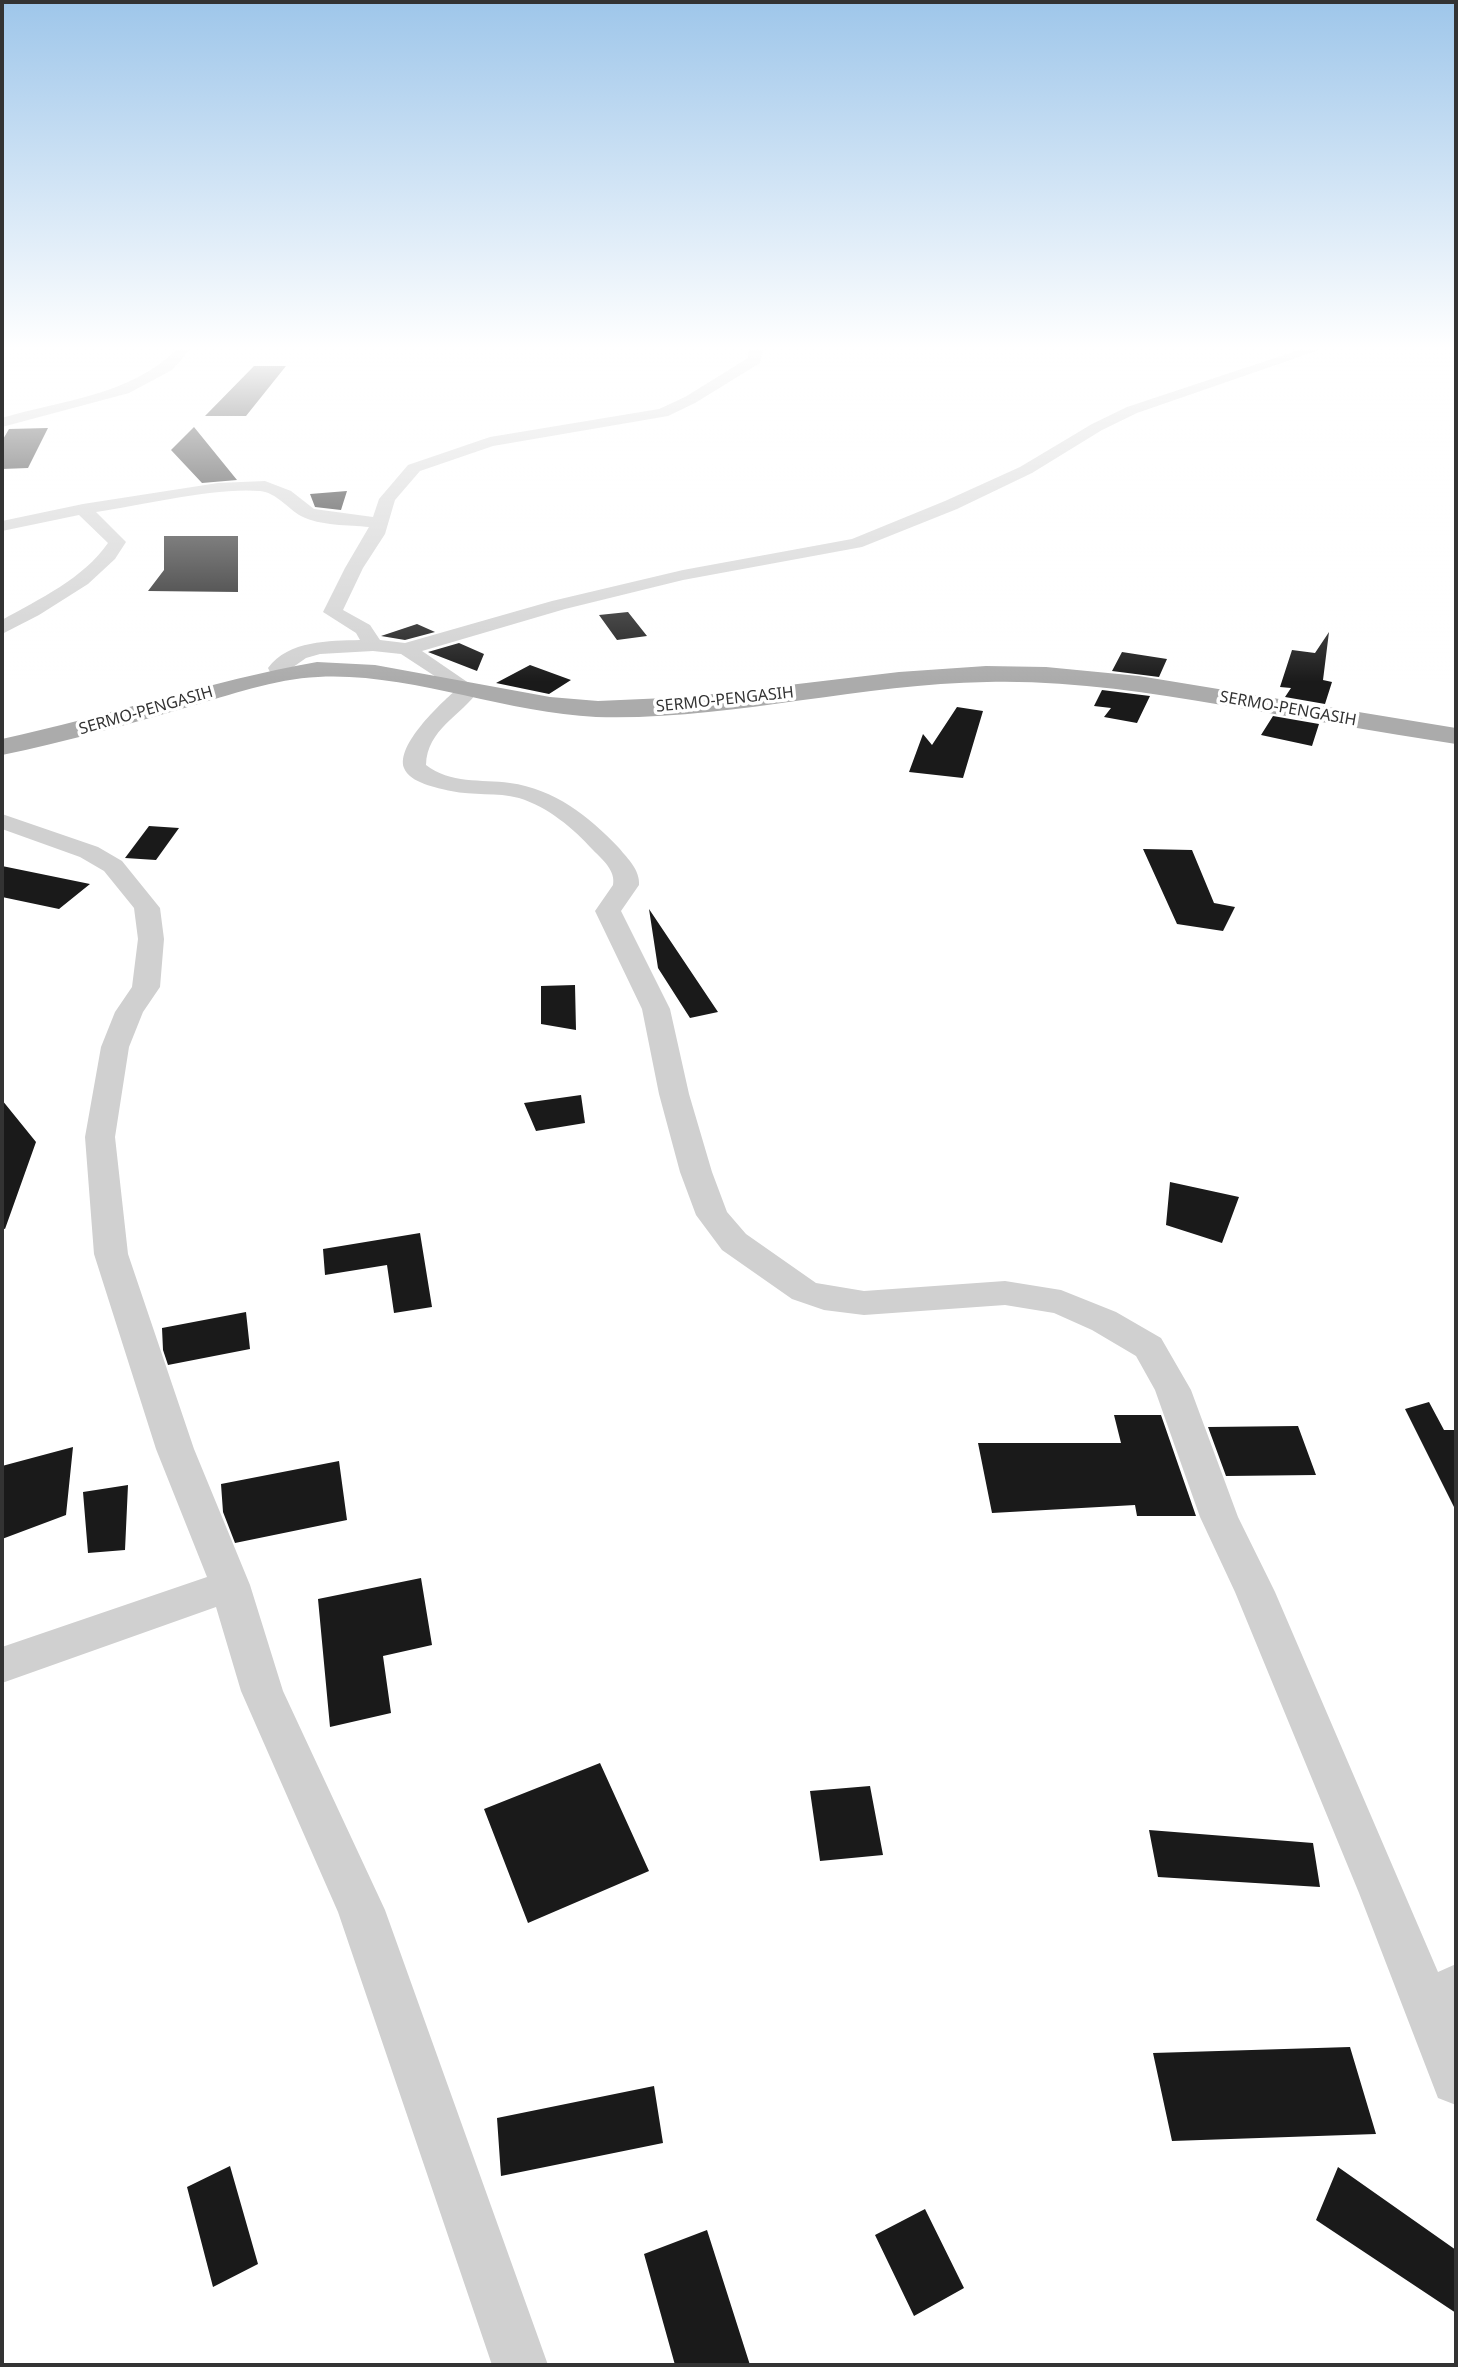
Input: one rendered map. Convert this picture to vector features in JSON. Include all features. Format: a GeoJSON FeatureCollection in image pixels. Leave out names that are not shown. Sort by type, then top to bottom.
{"type":"FeatureCollection","features":[{"type":"Feature","properties":{"kind":"main road","name":"SERMO-PENGASIH"},"geometry":{"type":"LineString","coordinates":[[2,747],[82,730],[280,674],[317,669],[375,673],[550,705],[597,709],[636,709],[899,680],[986,674],[1046,675],[1139,684],[1456,736]]}},
{"type":"Feature","properties":{"kind":"street"},"geometry":{"type":"LineString","coordinates":[[373,645],[363,629],[333,612],[354,568],[376,534],[387,499],[414,468],[436,460]]}},
{"type":"Feature","properties":{"kind":"street"},"geometry":{"type":"LineString","coordinates":[[280,674],[278,668],[284,662],[299,653],[318,648],[373,645],[407,649],[559,605],[683,575],[856,543],[951,505],[1042,460]]}},
{"type":"Feature","properties":{"kind":"street"},"geometry":{"type":"LineString","coordinates":[[2,526],[83,509],[218,488],[265,486],[285,495],[308,513],[335,519],[380,523]]}},
{"type":"Feature","properties":{"kind":"street"},"geometry":{"type":"LineString","coordinates":[[2,628],[63,593],[112,552],[117,542],[83,509]]}},
{"type":"Feature","properties":{"kind":"street"},"geometry":{"type":"LineString","coordinates":[[407,649],[469,690],[453,702],[417,747],[415,767],[422,775],[436,780],[524,792],[558,808],[599,840],[626,872],[626,884],[608,911],[656,1009],[674,1094],[696,1172],[712,1216],[734,1242],[804,1291],[824,1298],[864,1303],[1005,1293],[1062,1302],[1104,1321],[1149,1347],[1174,1390],[1219,1517],[1255,1592],[1382,1893],[1443,2002],[1456,2080]]}},
{"type":"Feature","properties":{"kind":"street"},"geometry":{"type":"LineString","coordinates":[[2,821],[89,852],[113,866],[147,908],[151,939],[146,987],[129,1012],[116,1047],[100,1137],[111,1254],[176,1449],[230,1586],[262,1691],[361,1910],[520,2365]]}},
{"type":"Feature","properties":{"kind":"street"},"geometry":{"type":"LineString","coordinates":[[2,1665],[230,1586]]}},
{"type":"Feature","properties":{"kind":"building"},"geometry":{"type":"Polygon","coordinates":[[[2,460],[32,460],[28,468],[2,469],[2,460]]]}},
{"type":"Feature","properties":{"kind":"building"},"geometry":{"type":"Polygon","coordinates":[[[181,460],[221,460],[237,480],[202,483],[181,460]]]}},
{"type":"Feature","properties":{"kind":"building"},"geometry":{"type":"Polygon","coordinates":[[[347,491],[341,510],[315,507],[310,494],[347,491]]]}},
{"type":"Feature","properties":{"kind":"building"},"geometry":{"type":"Polygon","coordinates":[[[164,536],[238,536],[238,592],[148,591],[164,570],[164,536]]]}},
{"type":"Feature","properties":{"kind":"building"},"geometry":{"type":"Polygon","coordinates":[[[628,612],[647,636],[617,640],[599,615],[628,612]]]}},
{"type":"Feature","properties":{"kind":"building"},"geometry":{"type":"Polygon","coordinates":[[[417,624],[435,632],[405,640],[381,636],[417,624]]]}},
{"type":"Feature","properties":{"kind":"building"},"geometry":{"type":"Polygon","coordinates":[[[1329,632],[1323,680],[1332,682],[1325,704],[1285,697],[1291,688],[1280,687],[1292,650],[1315,653],[1329,632]]]}},
{"type":"Feature","properties":{"kind":"building"},"geometry":{"type":"Polygon","coordinates":[[[459,643],[484,654],[477,671],[428,652],[459,643]]]}},
{"type":"Feature","properties":{"kind":"building"},"geometry":{"type":"Polygon","coordinates":[[[1122,652],[1167,659],[1159,677],[1112,671],[1122,652]]]}},
{"type":"Feature","properties":{"kind":"building"},"geometry":{"type":"Polygon","coordinates":[[[530,665],[571,680],[549,694],[496,683],[530,665]]]}},
{"type":"Feature","properties":{"kind":"building"},"geometry":{"type":"Polygon","coordinates":[[[1102,690],[1150,696],[1137,723],[1104,717],[1111,708],[1094,706],[1102,690]]]}},
{"type":"Feature","properties":{"kind":"building"},"geometry":{"type":"Polygon","coordinates":[[[957,707],[983,711],[963,778],[909,772],[923,734],[932,745],[957,707]]]}},
{"type":"Feature","properties":{"kind":"building"},"geometry":{"type":"Polygon","coordinates":[[[1273,716],[1319,724],[1312,746],[1261,735],[1273,716]]]}},
{"type":"Feature","properties":{"kind":"building"},"geometry":{"type":"Polygon","coordinates":[[[149,826],[179,828],[156,860],[125,858],[149,826]]]}},
{"type":"Feature","properties":{"kind":"building"},"geometry":{"type":"Polygon","coordinates":[[[1143,849],[1192,850],[1214,903],[1235,907],[1223,931],[1177,924],[1143,849]]]}},
{"type":"Feature","properties":{"kind":"building"},"geometry":{"type":"Polygon","coordinates":[[[2,866],[90,884],[59,909],[2,897],[2,866]]]}},
{"type":"Feature","properties":{"kind":"building"},"geometry":{"type":"Polygon","coordinates":[[[649,909],[718,1012],[690,1018],[658,968],[649,909]]]}},
{"type":"Feature","properties":{"kind":"building"},"geometry":{"type":"Polygon","coordinates":[[[575,985],[576,1030],[541,1024],[541,986],[575,985]]]}},
{"type":"Feature","properties":{"kind":"building"},"geometry":{"type":"Polygon","coordinates":[[[581,1095],[585,1123],[536,1131],[524,1103],[581,1095]]]}},
{"type":"Feature","properties":{"kind":"building"},"geometry":{"type":"Polygon","coordinates":[[[2,1100],[36,1142],[5,1229],[2,1228],[2,1100]]]}},
{"type":"Feature","properties":{"kind":"building"},"geometry":{"type":"Polygon","coordinates":[[[1170,1182],[1239,1197],[1222,1243],[1166,1225],[1170,1182]]]}},
{"type":"Feature","properties":{"kind":"building"},"geometry":{"type":"Polygon","coordinates":[[[420,1233],[432,1307],[394,1313],[387,1265],[325,1275],[323,1249],[420,1233]]]}},
{"type":"Feature","properties":{"kind":"building"},"geometry":{"type":"Polygon","coordinates":[[[246,1312],[250,1349],[168,1365],[163,1350],[162,1328],[246,1312]]]}},
{"type":"Feature","properties":{"kind":"building"},"geometry":{"type":"Polygon","coordinates":[[[1429,1402],[1444,1430],[1456,1430],[1456,1511],[1405,1409],[1429,1402]]]}},
{"type":"Feature","properties":{"kind":"building"},"geometry":{"type":"Polygon","coordinates":[[[1114,1415],[1161,1415],[1196,1516],[1137,1516],[1135,1505],[992,1513],[978,1443],[1121,1443],[1114,1415]]]}},
{"type":"Feature","properties":{"kind":"building"},"geometry":{"type":"Polygon","coordinates":[[[1298,1426],[1316,1475],[1226,1476],[1208,1427],[1298,1426]]]}},
{"type":"Feature","properties":{"kind":"building"},"geometry":{"type":"Polygon","coordinates":[[[73,1447],[66,1515],[2,1539],[2,1466],[73,1447]]]}},
{"type":"Feature","properties":{"kind":"building"},"geometry":{"type":"Polygon","coordinates":[[[339,1461],[347,1520],[235,1543],[223,1512],[221,1484],[339,1461]]]}},
{"type":"Feature","properties":{"kind":"building"},"geometry":{"type":"Polygon","coordinates":[[[128,1485],[125,1550],[88,1553],[83,1492],[128,1485]]]}},
{"type":"Feature","properties":{"kind":"building"},"geometry":{"type":"Polygon","coordinates":[[[421,1578],[432,1645],[383,1656],[391,1713],[330,1727],[318,1599],[421,1578]]]}},
{"type":"Feature","properties":{"kind":"building"},"geometry":{"type":"Polygon","coordinates":[[[600,1763],[649,1871],[528,1923],[484,1809],[600,1763]]]}},
{"type":"Feature","properties":{"kind":"building"},"geometry":{"type":"Polygon","coordinates":[[[870,1786],[883,1855],[820,1861],[810,1791],[870,1786]]]}},
{"type":"Feature","properties":{"kind":"building"},"geometry":{"type":"Polygon","coordinates":[[[1149,1830],[1313,1843],[1320,1887],[1158,1877],[1149,1830]]]}},
{"type":"Feature","properties":{"kind":"building"},"geometry":{"type":"Polygon","coordinates":[[[1350,2047],[1376,2134],[1172,2141],[1153,2053],[1350,2047]]]}},
{"type":"Feature","properties":{"kind":"building"},"geometry":{"type":"Polygon","coordinates":[[[654,2086],[663,2143],[501,2176],[497,2118],[654,2086]]]}},
{"type":"Feature","properties":{"kind":"building"},"geometry":{"type":"Polygon","coordinates":[[[230,2166],[258,2264],[213,2287],[187,2187],[230,2166]]]}},
{"type":"Feature","properties":{"kind":"building"},"geometry":{"type":"Polygon","coordinates":[[[1338,2167],[1456,2250],[1456,2313],[1316,2220],[1338,2167]]]}},
{"type":"Feature","properties":{"kind":"building"},"geometry":{"type":"Polygon","coordinates":[[[925,2209],[964,2288],[914,2316],[875,2235],[925,2209]]]}},
{"type":"Feature","properties":{"kind":"building"},"geometry":{"type":"Polygon","coordinates":[[[707,2230],[750,2365],[675,2365],[644,2254],[707,2230]]]}}]}
